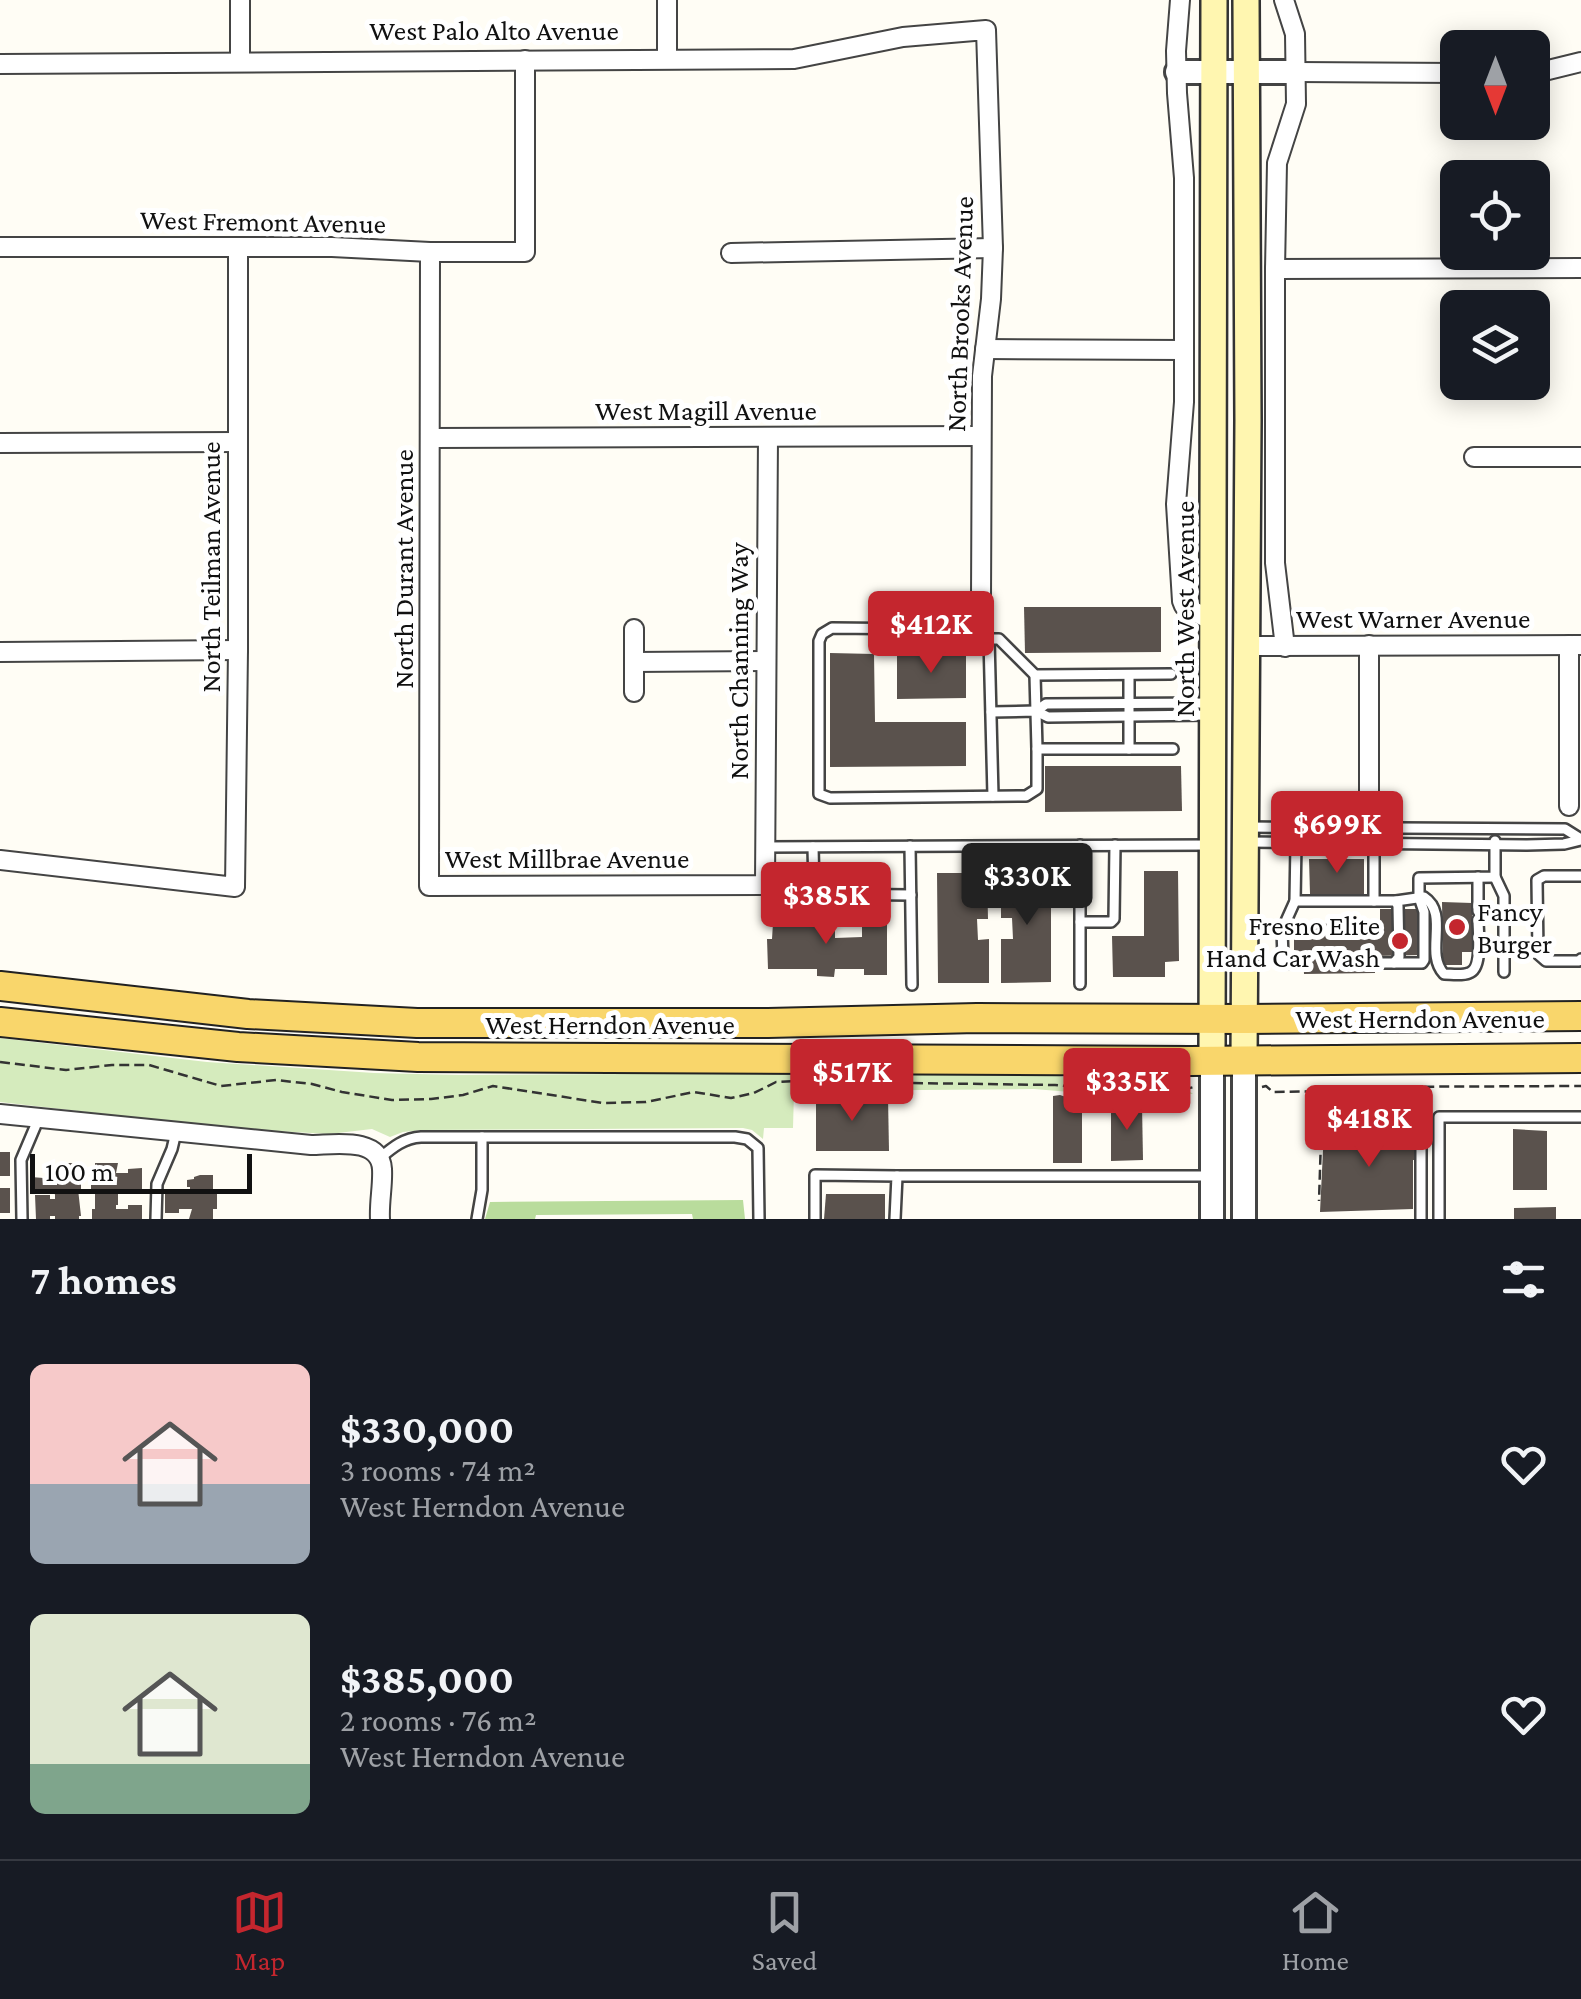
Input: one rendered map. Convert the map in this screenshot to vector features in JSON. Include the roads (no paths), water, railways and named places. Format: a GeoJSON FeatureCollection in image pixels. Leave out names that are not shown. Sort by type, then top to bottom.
{"type":"FeatureCollection","features":[{"type":"Feature","properties":{"kind":"main road","name":"North West Avenue"},"geometry":{"type":"LineString","coordinates":[[1212,1060],[1214,0]]}},
{"type":"Feature","properties":{"kind":"main road"},"geometry":{"type":"LineString","coordinates":[[1244,1060],[1246,0]]}},
{"type":"Feature","properties":{"kind":"main road"},"geometry":{"type":"LineString","coordinates":[[1214,504],[1228,531],[1228,632],[1238,645],[1246,646]]}},
{"type":"Feature","properties":{"kind":"main road"},"geometry":{"type":"LineString","coordinates":[[1214,655],[1228,666],[1230,715],[1245,756]]}},
{"type":"Feature","properties":{"kind":"main road"},"geometry":{"type":"LineString","coordinates":[[1214,709],[1227,746],[1232,828],[1237,838],[1245,834]]}},
{"type":"Feature","properties":{"kind":"main road","name":"West Herndon Avenue"},"geometry":{"type":"LineString","coordinates":[[0,986],[248,1014],[417,1023],[1581,1016]]}},
{"type":"Feature","properties":{"kind":"main road","name":"West Herndon Avenue"},"geometry":{"type":"LineString","coordinates":[[0,1022],[238,1047],[370,1056],[1581,1058]]}},
{"type":"Feature","properties":{"kind":"street"},"geometry":{"type":"LineString","coordinates":[[240,0],[240,61]]}},
{"type":"Feature","properties":{"kind":"street"},"geometry":{"type":"LineString","coordinates":[[667,59],[668,0]]}},
{"type":"Feature","properties":{"kind":"street"},"geometry":{"type":"LineString","coordinates":[[1180,0],[1177,72],[1184,178],[1184,402],[1176,504],[1182,601],[1184,606],[1212,620]]}},
{"type":"Feature","properties":{"kind":"street"},"geometry":{"type":"LineString","coordinates":[[1284,0],[1296,34],[1296,104],[1278,163],[1275,269],[1275,563],[1285,647]]}},
{"type":"Feature","properties":{"kind":"street","name":"West Palo Alto Avenue"},"geometry":{"type":"LineString","coordinates":[[0,64],[794,59],[903,37],[986,30]]}},
{"type":"Feature","properties":{"kind":"street","name":"North Brooks Avenue"},"geometry":{"type":"LineString","coordinates":[[981,600],[982,376],[992,300],[993,248],[986,30]]}},
{"type":"Feature","properties":{"kind":"street","name":"West Fremont Avenue"},"geometry":{"type":"LineString","coordinates":[[0,248],[238,246],[526,252],[525,60]]}},
{"type":"Feature","properties":{"kind":"street"},"geometry":{"type":"LineString","coordinates":[[1550,70],[1581,62]]}},
{"type":"Feature","properties":{"kind":"street"},"geometry":{"type":"LineString","coordinates":[[1177,72],[1440,73]]}},
{"type":"Feature","properties":{"kind":"street","name":"North Teilman Avenue"},"geometry":{"type":"LineString","coordinates":[[0,860],[235,887],[238,246]]}},
{"type":"Feature","properties":{"kind":"street"},"geometry":{"type":"LineString","coordinates":[[732,253],[993,248]]}},
{"type":"Feature","properties":{"kind":"street","name":"North Durant Avenue"},"geometry":{"type":"LineString","coordinates":[[430,252],[430,886]]}},
{"type":"Feature","properties":{"kind":"street"},"geometry":{"type":"LineString","coordinates":[[1275,269],[1581,268]]}},
{"type":"Feature","properties":{"kind":"street"},"geometry":{"type":"LineString","coordinates":[[985,349],[1184,350]]}},
{"type":"Feature","properties":{"kind":"street","name":"West Magill Avenue"},"geometry":{"type":"LineString","coordinates":[[431,438],[982,436]]}},
{"type":"Feature","properties":{"kind":"street","name":"North Channing Way"},"geometry":{"type":"LineString","coordinates":[[764,885],[768,437]]}},
{"type":"Feature","properties":{"kind":"street"},"geometry":{"type":"LineString","coordinates":[[0,443],[238,442]]}},
{"type":"Feature","properties":{"kind":"street"},"geometry":{"type":"LineString","coordinates":[[1474,457],[1581,457]]}},
{"type":"Feature","properties":{"kind":"street"},"geometry":{"type":"LineString","coordinates":[[1176,504],[1214,504]]}},
{"type":"Feature","properties":{"kind":"street"},"geometry":{"type":"LineString","coordinates":[[634,630],[634,692]]}},
{"type":"Feature","properties":{"kind":"street"},"geometry":{"type":"LineString","coordinates":[[1569,806],[1575,645]]}},
{"type":"Feature","properties":{"kind":"street","name":"West Warner Avenue"},"geometry":{"type":"LineString","coordinates":[[1246,646],[1575,645]]}},
{"type":"Feature","properties":{"kind":"street"},"geometry":{"type":"LineString","coordinates":[[1368,646],[1369,802]]}},
{"type":"Feature","properties":{"kind":"street"},"geometry":{"type":"LineString","coordinates":[[0,652],[238,650]]}},
{"type":"Feature","properties":{"kind":"street"},"geometry":{"type":"LineString","coordinates":[[634,662],[766,661]]}},
{"type":"Feature","properties":{"kind":"street","name":"West Millbrae Avenue"},"geometry":{"type":"LineString","coordinates":[[430,886],[764,885]]}},
{"type":"Feature","properties":{"kind":"street","name":"North West Avenue"},"geometry":{"type":"LineString","coordinates":[[1212,1060],[1212,1219]]}},
{"type":"Feature","properties":{"kind":"street"},"geometry":{"type":"LineString","coordinates":[[1244,1060],[1244,1219]]}},
{"type":"Feature","properties":{"kind":"street"},"geometry":{"type":"LineString","coordinates":[[0,1114],[311,1144],[360,1144],[380,1158],[380,1219]]}},
{"type":"Feature","properties":{"kind":"lane"},"geometry":{"type":"LineString","coordinates":[[981,600],[991,712],[993,796]]}},
{"type":"Feature","properties":{"kind":"lane"},"geometry":{"type":"LineString","coordinates":[[832,628],[928,629],[942,639],[998,639],[1034,675],[1037,789],[1026,796],[830,798],[819,794],[819,641],[832,628]]}},
{"type":"Feature","properties":{"kind":"lane"},"geometry":{"type":"LineString","coordinates":[[1034,675],[1171,674]]}},
{"type":"Feature","properties":{"kind":"lane"},"geometry":{"type":"LineString","coordinates":[[1129,675],[1129,749]]}},
{"type":"Feature","properties":{"kind":"lane"},"geometry":{"type":"LineString","coordinates":[[1036,711],[1046,704],[1214,709]]}},
{"type":"Feature","properties":{"kind":"lane"},"geometry":{"type":"LineString","coordinates":[[991,712],[1036,711],[1048,717],[1129,716],[1214,709]]}},
{"type":"Feature","properties":{"kind":"lane"},"geometry":{"type":"LineString","coordinates":[[1037,750],[1173,749]]}},
{"type":"Feature","properties":{"kind":"lane"},"geometry":{"type":"LineString","coordinates":[[1374,828],[1374,901]]}},
{"type":"Feature","properties":{"kind":"lane"},"geometry":{"type":"LineString","coordinates":[[1245,834],[1374,828],[1566,829],[1581,839]]}},
{"type":"Feature","properties":{"kind":"lane"},"geometry":{"type":"LineString","coordinates":[[1496,828],[1495,877],[1504,896],[1504,972]]}},
{"type":"Feature","properties":{"kind":"lane"},"geometry":{"type":"LineString","coordinates":[[1245,834],[1296,842],[1564,844],[1581,839]]}},
{"type":"Feature","properties":{"kind":"lane"},"geometry":{"type":"LineString","coordinates":[[1296,842],[1295,901],[1282,930],[1282,957],[1292,964],[1305,964]]}},
{"type":"Feature","properties":{"kind":"lane"},"geometry":{"type":"LineString","coordinates":[[1080,922],[1112,922],[1114,918],[1114,844]]}},
{"type":"Feature","properties":{"kind":"lane"},"geometry":{"type":"LineString","coordinates":[[1080,845],[1080,984]]}},
{"type":"Feature","properties":{"kind":"lane"},"geometry":{"type":"LineString","coordinates":[[765,847],[1213,845]]}},
{"type":"Feature","properties":{"kind":"lane"},"geometry":{"type":"LineString","coordinates":[[910,846],[912,986]]}},
{"type":"Feature","properties":{"kind":"lane"},"geometry":{"type":"LineString","coordinates":[[814,847],[817,894],[911,895]]}},
{"type":"Feature","properties":{"kind":"lane"},"geometry":{"type":"LineString","coordinates":[[1581,876],[1544,876],[1537,880],[1538,954],[1546,961],[1581,959]]}},
{"type":"Feature","properties":{"kind":"lane"},"geometry":{"type":"LineString","coordinates":[[1295,901],[1396,901],[1419,897],[1432,902],[1436,911],[1435,963],[1444,974],[1469,974],[1478,963],[1478,877]]}},
{"type":"Feature","properties":{"kind":"lane"},"geometry":{"type":"LineString","coordinates":[[1376,963],[1424,960],[1419,878],[1495,877]]}},
{"type":"Feature","properties":{"kind":"lane"},"geometry":{"type":"LineString","coordinates":[[1394,963],[1399,958],[1396,901]]}},
{"type":"Feature","properties":{"kind":"lane"},"geometry":{"type":"LineString","coordinates":[[1421,1114],[1421,1219]]}},
{"type":"Feature","properties":{"kind":"lane"},"geometry":{"type":"LineString","coordinates":[[1438,1219],[1439,1118],[1581,1117]]}},
{"type":"Feature","properties":{"kind":"lane"},"geometry":{"type":"LineString","coordinates":[[22,1218],[22,1160],[39,1118]]}},
{"type":"Feature","properties":{"kind":"lane"},"geometry":{"type":"LineString","coordinates":[[156,1219],[157,1184],[176,1132]]}},
{"type":"Feature","properties":{"kind":"lane"},"geometry":{"type":"LineString","coordinates":[[477,1219],[482,1190],[482,1137]]}},
{"type":"Feature","properties":{"kind":"lane"},"geometry":{"type":"LineString","coordinates":[[380,1158],[410,1138],[747,1138],[758,1148],[760,1219]]}},
{"type":"Feature","properties":{"kind":"lane"},"geometry":{"type":"LineString","coordinates":[[815,1219],[815,1176],[1212,1176]]}},
{"type":"Feature","properties":{"kind":"lane"},"geometry":{"type":"LineString","coordinates":[[895,1219],[897,1176]]}},
{"type":"Feature","properties":{"kind":"place","name":"Fancy Burger"},"geometry":{"type":"Point","coordinates":[1457,927]}},
{"type":"Feature","properties":{"kind":"place","name":"Fresno Elite Hand Car Wash"},"geometry":{"type":"Point","coordinates":[1400,941]}}]}
